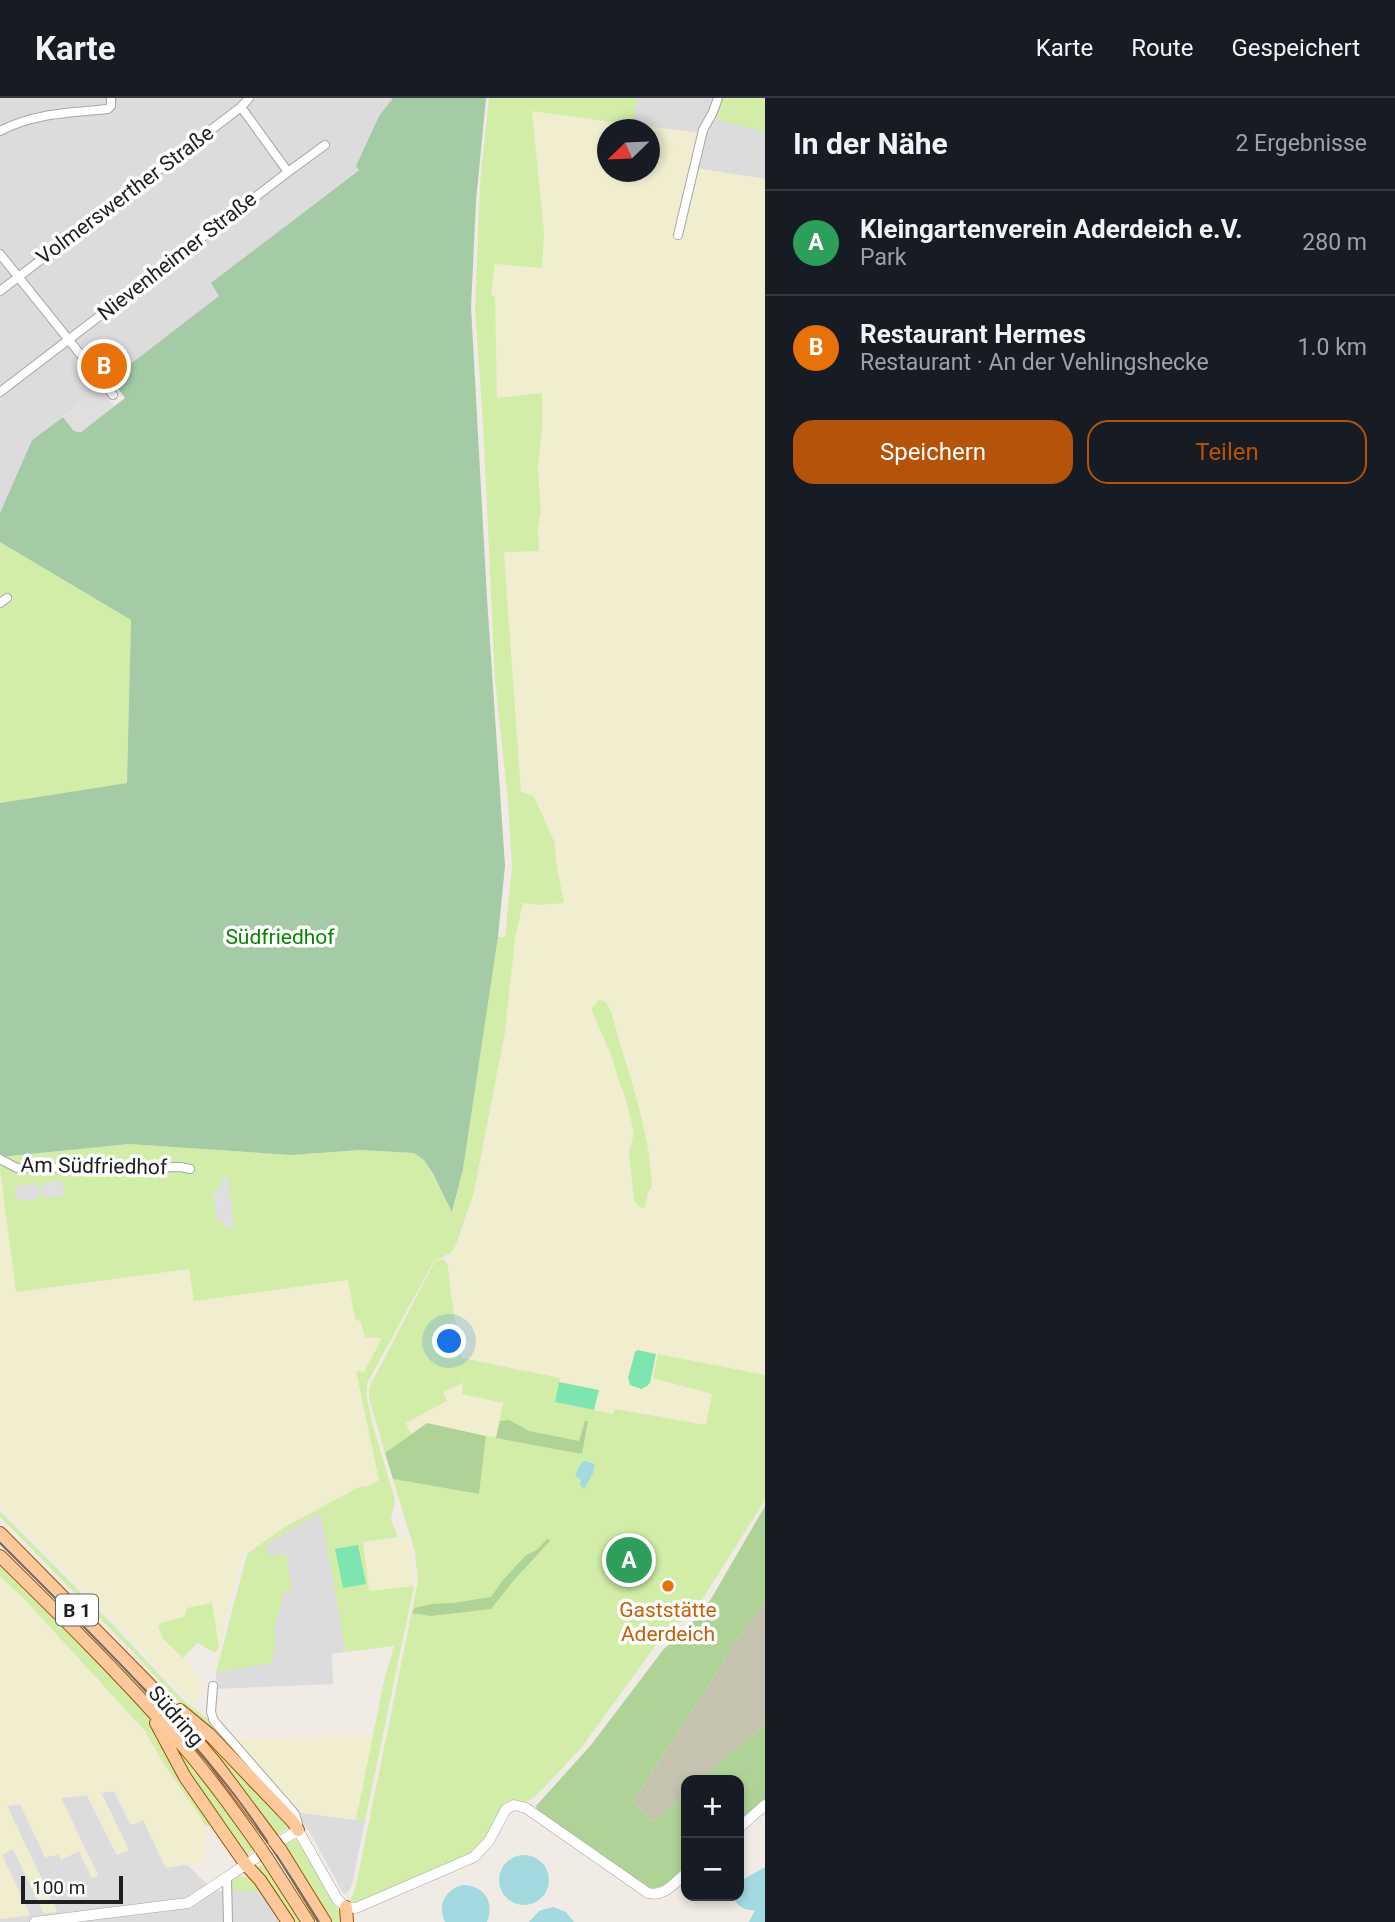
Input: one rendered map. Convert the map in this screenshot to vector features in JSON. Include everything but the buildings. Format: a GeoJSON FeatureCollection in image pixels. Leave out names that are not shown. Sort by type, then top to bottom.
{"type":"FeatureCollection","features":[{"type":"Feature","properties":{"kind":"main road","name":"Südring"},"geometry":{"type":"LineString","coordinates":[[0,1533],[150,1685],[215,1762],[277,1845],[325,1922]]}},
{"type":"Feature","properties":{"kind":"main road","name":"Südring"},"geometry":{"type":"LineString","coordinates":[[0,1556],[148,1707],[204,1771],[264,1853],[308,1922]]}},
{"type":"Feature","properties":{"kind":"main road"},"geometry":{"type":"LineString","coordinates":[[150,1685],[209,1734],[298,1830]]}},
{"type":"Feature","properties":{"kind":"main road"},"geometry":{"type":"LineString","coordinates":[[148,1707],[185,1777],[288,1922]]}},
{"type":"Feature","properties":{"kind":"main road"},"geometry":{"type":"LineString","coordinates":[[346,1907],[347,1922]]}},
{"type":"Feature","properties":{"kind":"street"},"geometry":{"type":"LineString","coordinates":[[0,131],[54,113],[108,109],[111,106],[111,98]]}},
{"type":"Feature","properties":{"kind":"street","name":"Volmerswerther Straße"},"geometry":{"type":"LineString","coordinates":[[0,291],[241,107],[249,98]]}},
{"type":"Feature","properties":{"kind":"street"},"geometry":{"type":"LineString","coordinates":[[677,235],[703,130],[718,98]]}},
{"type":"Feature","properties":{"kind":"street"},"geometry":{"type":"LineString","coordinates":[[241,107],[288,172]]}},
{"type":"Feature","properties":{"kind":"street","name":"Nievenheimer Straße"},"geometry":{"type":"LineString","coordinates":[[0,392],[325,145]]}},
{"type":"Feature","properties":{"kind":"street"},"geometry":{"type":"LineString","coordinates":[[0,254],[113,396]]}},
{"type":"Feature","properties":{"kind":"street","name":"Am Südfriedhof"},"geometry":{"type":"LineString","coordinates":[[0,1159],[17,1168],[190,1169]]}},
{"type":"Feature","properties":{"kind":"street"},"geometry":{"type":"LineString","coordinates":[[213,1686],[211,1712],[214,1721],[289,1807],[298,1821],[298,1830],[333,1894],[346,1907],[363,1905],[466,1862],[489,1841],[507,1807],[519,1805],[648,1893],[655,1895],[664,1892],[681,1877]]}},
{"type":"Feature","properties":{"kind":"street"},"geometry":{"type":"LineString","coordinates":[[744,1824],[765,1805]]}},
{"type":"Feature","properties":{"kind":"street"},"geometry":{"type":"LineString","coordinates":[[35,1922],[188,1903],[298,1830]]}},
{"type":"Feature","properties":{"kind":"street"},"geometry":{"type":"LineString","coordinates":[[227,1878],[228,1922]]}},
{"type":"Feature","properties":{"kind":"shaded area"},"geometry":{"type":"Polygon","coordinates":[[[0,98],[393,98],[379,116],[356,166],[359,169],[211,284],[220,296],[32,440],[0,513],[0,98]]]}},
{"type":"Feature","properties":{"kind":"shaded area"},"geometry":{"type":"Polygon","coordinates":[[[637,98],[765,98],[765,179],[694,168],[701,133],[660,128],[660,119],[635,119],[637,98]]]}},
{"type":"Feature","properties":{"kind":"shaded area"},"geometry":{"type":"Polygon","coordinates":[[[532,111],[597,119],[597,182],[660,182],[660,128],[701,133],[692,168],[765,179],[765,1375],[658,1354],[653,1378],[712,1394],[707,1425],[615,1409],[613,1414],[555,1402],[560,1378],[463,1358],[452,1295],[449,1260],[466,1220],[483,1152],[505,1032],[515,939],[523,903],[538,906],[564,903],[554,841],[532,795],[521,792],[504,552],[539,551],[541,394],[497,399],[495,297],[491,296],[495,263],[542,268],[544,232],[532,111]],[[605,1001],[593,1014],[612,1057],[634,1133],[629,1151],[634,1200],[636,1101],[611,1012],[605,1001]]]}},
{"type":"Feature","properties":{"kind":"shaded area"},"geometry":{"type":"Polygon","coordinates":[[[100,387],[114,406],[81,432],[74,431],[63,417],[100,387]]]}},
{"type":"Feature","properties":{"kind":"shaded area"},"geometry":{"type":"Polygon","coordinates":[[[0,1170],[16,1292],[189,1269],[194,1301],[348,1280],[355,1319],[361,1321],[364,1336],[383,1338],[364,1372],[356,1372],[379,1480],[359,1487],[283,1528],[247,1554],[240,1553],[219,1647],[212,1603],[184,1617],[161,1622],[163,1639],[183,1658],[203,1684],[197,1700],[192,1704],[0,1505],[0,1170]]]}},
{"type":"Feature","properties":{"kind":"shaded area"},"geometry":{"type":"Polygon","coordinates":[[[228,1177],[234,1229],[225,1227],[222,1221],[217,1221],[213,1191],[218,1190],[223,1178],[228,1177]]]}},
{"type":"Feature","properties":{"kind":"shaded area"},"geometry":{"type":"Polygon","coordinates":[[[62,1180],[64,1196],[46,1198],[45,1194],[38,1194],[38,1199],[17,1201],[15,1186],[36,1183],[37,1188],[44,1187],[44,1182],[62,1180]]]}},
{"type":"Feature","properties":{"kind":"shaded area"},"geometry":{"type":"Polygon","coordinates":[[[462,1383],[462,1394],[503,1403],[496,1438],[428,1423],[411,1434],[406,1423],[447,1401],[443,1392],[462,1383]]]}},
{"type":"Feature","properties":{"kind":"shaded area"},"geometry":{"type":"Polygon","coordinates":[[[320,1512],[345,1652],[332,1654],[333,1684],[215,1689],[216,1672],[272,1663],[276,1634],[274,1629],[284,1592],[292,1591],[286,1554],[269,1557],[266,1544],[320,1512]]]}},
{"type":"Feature","properties":{"kind":"shaded area"},"geometry":{"type":"Polygon","coordinates":[[[407,1537],[411,1549],[414,1586],[369,1591],[363,1542],[407,1537]]]}},
{"type":"Feature","properties":{"kind":"shaded area"},"geometry":{"type":"Polygon","coordinates":[[[0,1576],[145,1731],[205,1826],[205,1861],[166,1868],[143,1820],[131,1825],[114,1791],[101,1793],[129,1850],[117,1855],[87,1795],[61,1798],[98,1876],[92,1878],[79,1851],[61,1860],[58,1854],[45,1857],[20,1804],[7,1806],[57,1912],[44,1913],[13,1849],[2,1855],[30,1915],[0,1919],[0,1576]]]}},
{"type":"Feature","properties":{"kind":"shaded area"},"geometry":{"type":"Polygon","coordinates":[[[765,1602],[765,1724],[706,1775],[681,1775],[681,1797],[653,1822],[633,1802],[731,1648],[765,1602]]]}},
{"type":"Feature","properties":{"kind":"shaded area"},"geometry":{"type":"Polygon","coordinates":[[[374,1735],[356,1820],[296,1812],[232,1739],[374,1735]]]}},
{"type":"Feature","properties":{"kind":"shaded area"},"geometry":{"type":"Polygon","coordinates":[[[114,1791],[131,1825],[143,1820],[166,1868],[186,1864],[214,1891],[260,1891],[280,1922],[0,1922],[0,1919],[30,1915],[1,1854],[13,1849],[44,1913],[57,1911],[7,1806],[20,1804],[45,1857],[79,1851],[92,1878],[98,1875],[61,1798],[87,1795],[117,1855],[129,1850],[101,1793],[114,1791]]]}},
{"type":"Feature","properties":{"kind":"shaded area"},"geometry":{"type":"Polygon","coordinates":[[[296,1812],[365,1821],[352,1884],[346,1893],[343,1893],[296,1812]]]}},
{"type":"Feature","properties":{"kind":"green space","name":"Südfriedhof"},"geometry":{"type":"Polygon","coordinates":[[[393,98],[486,98],[476,201],[471,307],[505,866],[498,937],[463,1169],[452,1212],[424,1160],[414,1153],[360,1150],[291,1155],[129,1144],[0,1157],[0,803],[127,783],[131,620],[0,542],[0,513],[32,440],[63,417],[74,431],[81,432],[125,398],[111,379],[219,296],[211,283],[359,170],[356,166],[379,116],[393,98]]]}},
{"type":"Feature","properties":{"kind":"green space"},"geometry":{"type":"Polygon","coordinates":[[[489,98],[637,98],[635,119],[597,120],[532,111],[544,232],[542,268],[495,264],[491,295],[495,297],[497,398],[542,393],[538,469],[541,512],[538,527],[539,551],[504,552],[521,792],[532,795],[554,841],[564,903],[523,903],[515,939],[505,1032],[474,1192],[456,1245],[451,1253],[434,1261],[367,1383],[373,1426],[395,1500],[391,1520],[398,1537],[363,1542],[369,1591],[414,1586],[365,1821],[356,1820],[384,1681],[394,1646],[345,1652],[320,1513],[266,1544],[269,1556],[286,1554],[292,1591],[284,1592],[274,1629],[276,1634],[272,1663],[216,1672],[247,1554],[283,1528],[359,1487],[379,1480],[356,1371],[364,1372],[382,1338],[365,1337],[361,1322],[355,1319],[348,1280],[194,1301],[189,1269],[16,1292],[0,1157],[129,1144],[291,1155],[360,1150],[414,1153],[424,1160],[453,1211],[463,1169],[498,937],[505,937],[512,867],[495,680],[475,310],[480,183],[489,98]]]}},
{"type":"Feature","properties":{"kind":"green space"},"geometry":{"type":"Polygon","coordinates":[[[723,98],[760,98],[765,101],[765,132],[715,119],[723,98]]]}},
{"type":"Feature","properties":{"kind":"green space"},"geometry":{"type":"Polygon","coordinates":[[[0,542],[131,620],[127,783],[0,803],[0,604],[3,602],[0,596],[0,542]]]}},
{"type":"Feature","properties":{"kind":"green space"},"geometry":{"type":"Polygon","coordinates":[[[599,1000],[605,1001],[611,1011],[647,1142],[652,1187],[648,1192],[645,1208],[641,1208],[634,1200],[629,1151],[634,1133],[612,1057],[593,1014],[592,1008],[599,1000]]]}},
{"type":"Feature","properties":{"kind":"green space"},"geometry":{"type":"Polygon","coordinates":[[[444,1259],[448,1266],[462,1358],[560,1378],[555,1402],[613,1414],[615,1409],[706,1425],[712,1394],[653,1378],[658,1354],[765,1375],[765,1500],[700,1603],[661,1638],[582,1747],[535,1797],[524,1803],[510,1800],[504,1803],[483,1845],[470,1857],[358,1904],[350,1901],[356,1886],[418,1581],[415,1552],[393,1479],[479,1494],[486,1436],[496,1437],[503,1403],[462,1394],[463,1366],[462,1383],[443,1392],[447,1401],[406,1423],[411,1434],[385,1453],[369,1398],[369,1388],[435,1261],[444,1259]]]}},
{"type":"Feature","properties":{"kind":"green space"},"geometry":{"type":"Polygon","coordinates":[[[638,1350],[656,1354],[650,1383],[641,1389],[630,1385],[628,1378],[635,1352],[638,1350]]]}},
{"type":"Feature","properties":{"kind":"green space"},"geometry":{"type":"Polygon","coordinates":[[[559,1382],[599,1390],[594,1410],[555,1402],[559,1382]]]}},
{"type":"Feature","properties":{"kind":"green space"},"geometry":{"type":"Polygon","coordinates":[[[509,1420],[529,1431],[579,1441],[585,1421],[588,1421],[582,1454],[496,1438],[500,1421],[509,1420]]]}},
{"type":"Feature","properties":{"kind":"green space"},"geometry":{"type":"Polygon","coordinates":[[[427,1423],[486,1436],[479,1494],[393,1479],[385,1453],[427,1423]]]}},
{"type":"Feature","properties":{"kind":"green space"},"geometry":{"type":"Polygon","coordinates":[[[765,1506],[765,1602],[731,1648],[633,1802],[653,1822],[681,1797],[681,1873],[664,1885],[647,1888],[537,1811],[536,1806],[591,1745],[663,1650],[694,1621],[711,1599],[765,1506]]]}},
{"type":"Feature","properties":{"kind":"green space"},"geometry":{"type":"Polygon","coordinates":[[[0,1511],[184,1701],[209,1720],[281,1799],[192,1716],[0,1517],[0,1511]]]}},
{"type":"Feature","properties":{"kind":"green space"},"geometry":{"type":"Polygon","coordinates":[[[547,1539],[551,1540],[491,1609],[431,1616],[412,1613],[415,1608],[431,1604],[491,1597],[526,1555],[537,1550],[547,1539]]]}},
{"type":"Feature","properties":{"kind":"green space"},"geometry":{"type":"Polygon","coordinates":[[[358,1545],[366,1584],[343,1588],[335,1549],[358,1545]]]}},
{"type":"Feature","properties":{"kind":"green space"},"geometry":{"type":"Polygon","coordinates":[[[0,1561],[146,1709],[226,1806],[254,1850],[240,1860],[214,1826],[205,1826],[145,1731],[0,1576],[0,1561]]]}},
{"type":"Feature","properties":{"kind":"green space"},"geometry":{"type":"Polygon","coordinates":[[[212,1603],[219,1647],[217,1651],[197,1643],[183,1658],[163,1639],[158,1626],[184,1617],[187,1608],[212,1603]]]}},
{"type":"Feature","properties":{"kind":"green space"},"geometry":{"type":"Polygon","coordinates":[[[765,1724],[765,1800],[744,1819],[744,1775],[706,1775],[765,1724]]]}},
{"type":"Feature","properties":{"kind":"green space"},"geometry":{"type":"Polygon","coordinates":[[[193,1725],[290,1827],[278,1835],[193,1725]]]}},
{"type":"Feature","properties":{"kind":"green space"},"geometry":{"type":"Polygon","coordinates":[[[292,1839],[298,1840],[340,1913],[351,1922],[329,1922],[281,1847],[292,1839]]]}},
{"type":"Feature","properties":{"kind":"green space"},"geometry":{"type":"Polygon","coordinates":[[[263,1864],[304,1922],[280,1922],[260,1891],[229,1891],[233,1878],[240,1876],[254,1879],[256,1868],[263,1864]]]}},
{"type":"Feature","properties":{"kind":"water"},"geometry":{"type":"Polygon","coordinates":[[[585,1461],[595,1464],[584,1489],[580,1485],[581,1480],[575,1475],[585,1461]]]}},
{"type":"Feature","properties":{"kind":"water"},"geometry":{"type":"Polygon","coordinates":[[[524,1855],[541,1863],[549,1880],[541,1897],[524,1905],[507,1897],[499,1880],[507,1863],[524,1855]]]}},
{"type":"Feature","properties":{"kind":"water"},"geometry":{"type":"Polygon","coordinates":[[[765,1867],[765,1922],[749,1922],[755,1910],[742,1908],[736,1901],[744,1901],[744,1879],[765,1867]]]}},
{"type":"Feature","properties":{"kind":"water"},"geometry":{"type":"Polygon","coordinates":[[[462,1885],[476,1888],[486,1896],[490,1908],[487,1922],[445,1922],[442,1910],[444,1899],[451,1890],[462,1885]]]}},
{"type":"Feature","properties":{"kind":"water"},"geometry":{"type":"Polygon","coordinates":[[[553,1907],[566,1912],[574,1922],[529,1922],[539,1911],[553,1907]]]}},
{"type":"Feature","properties":{"kind":"tram line"},"geometry":{"type":"LineString","coordinates":[[0,1543],[122,1667],[209,1763],[258,1828],[319,1922]]}},
{"type":"Feature","properties":{"kind":"place","name":"Restaurant Hermes"},"geometry":{"type":"Point","coordinates":[104,366]}},
{"type":"Feature","properties":{"kind":"place","name":"Kleingartenverein Aderdeich e.V."},"geometry":{"type":"Point","coordinates":[629,1560]}},
{"type":"Feature","properties":{"kind":"place","name":"Gaststätte Aderdeich"},"geometry":{"type":"Point","coordinates":[668,1586]}}]}
